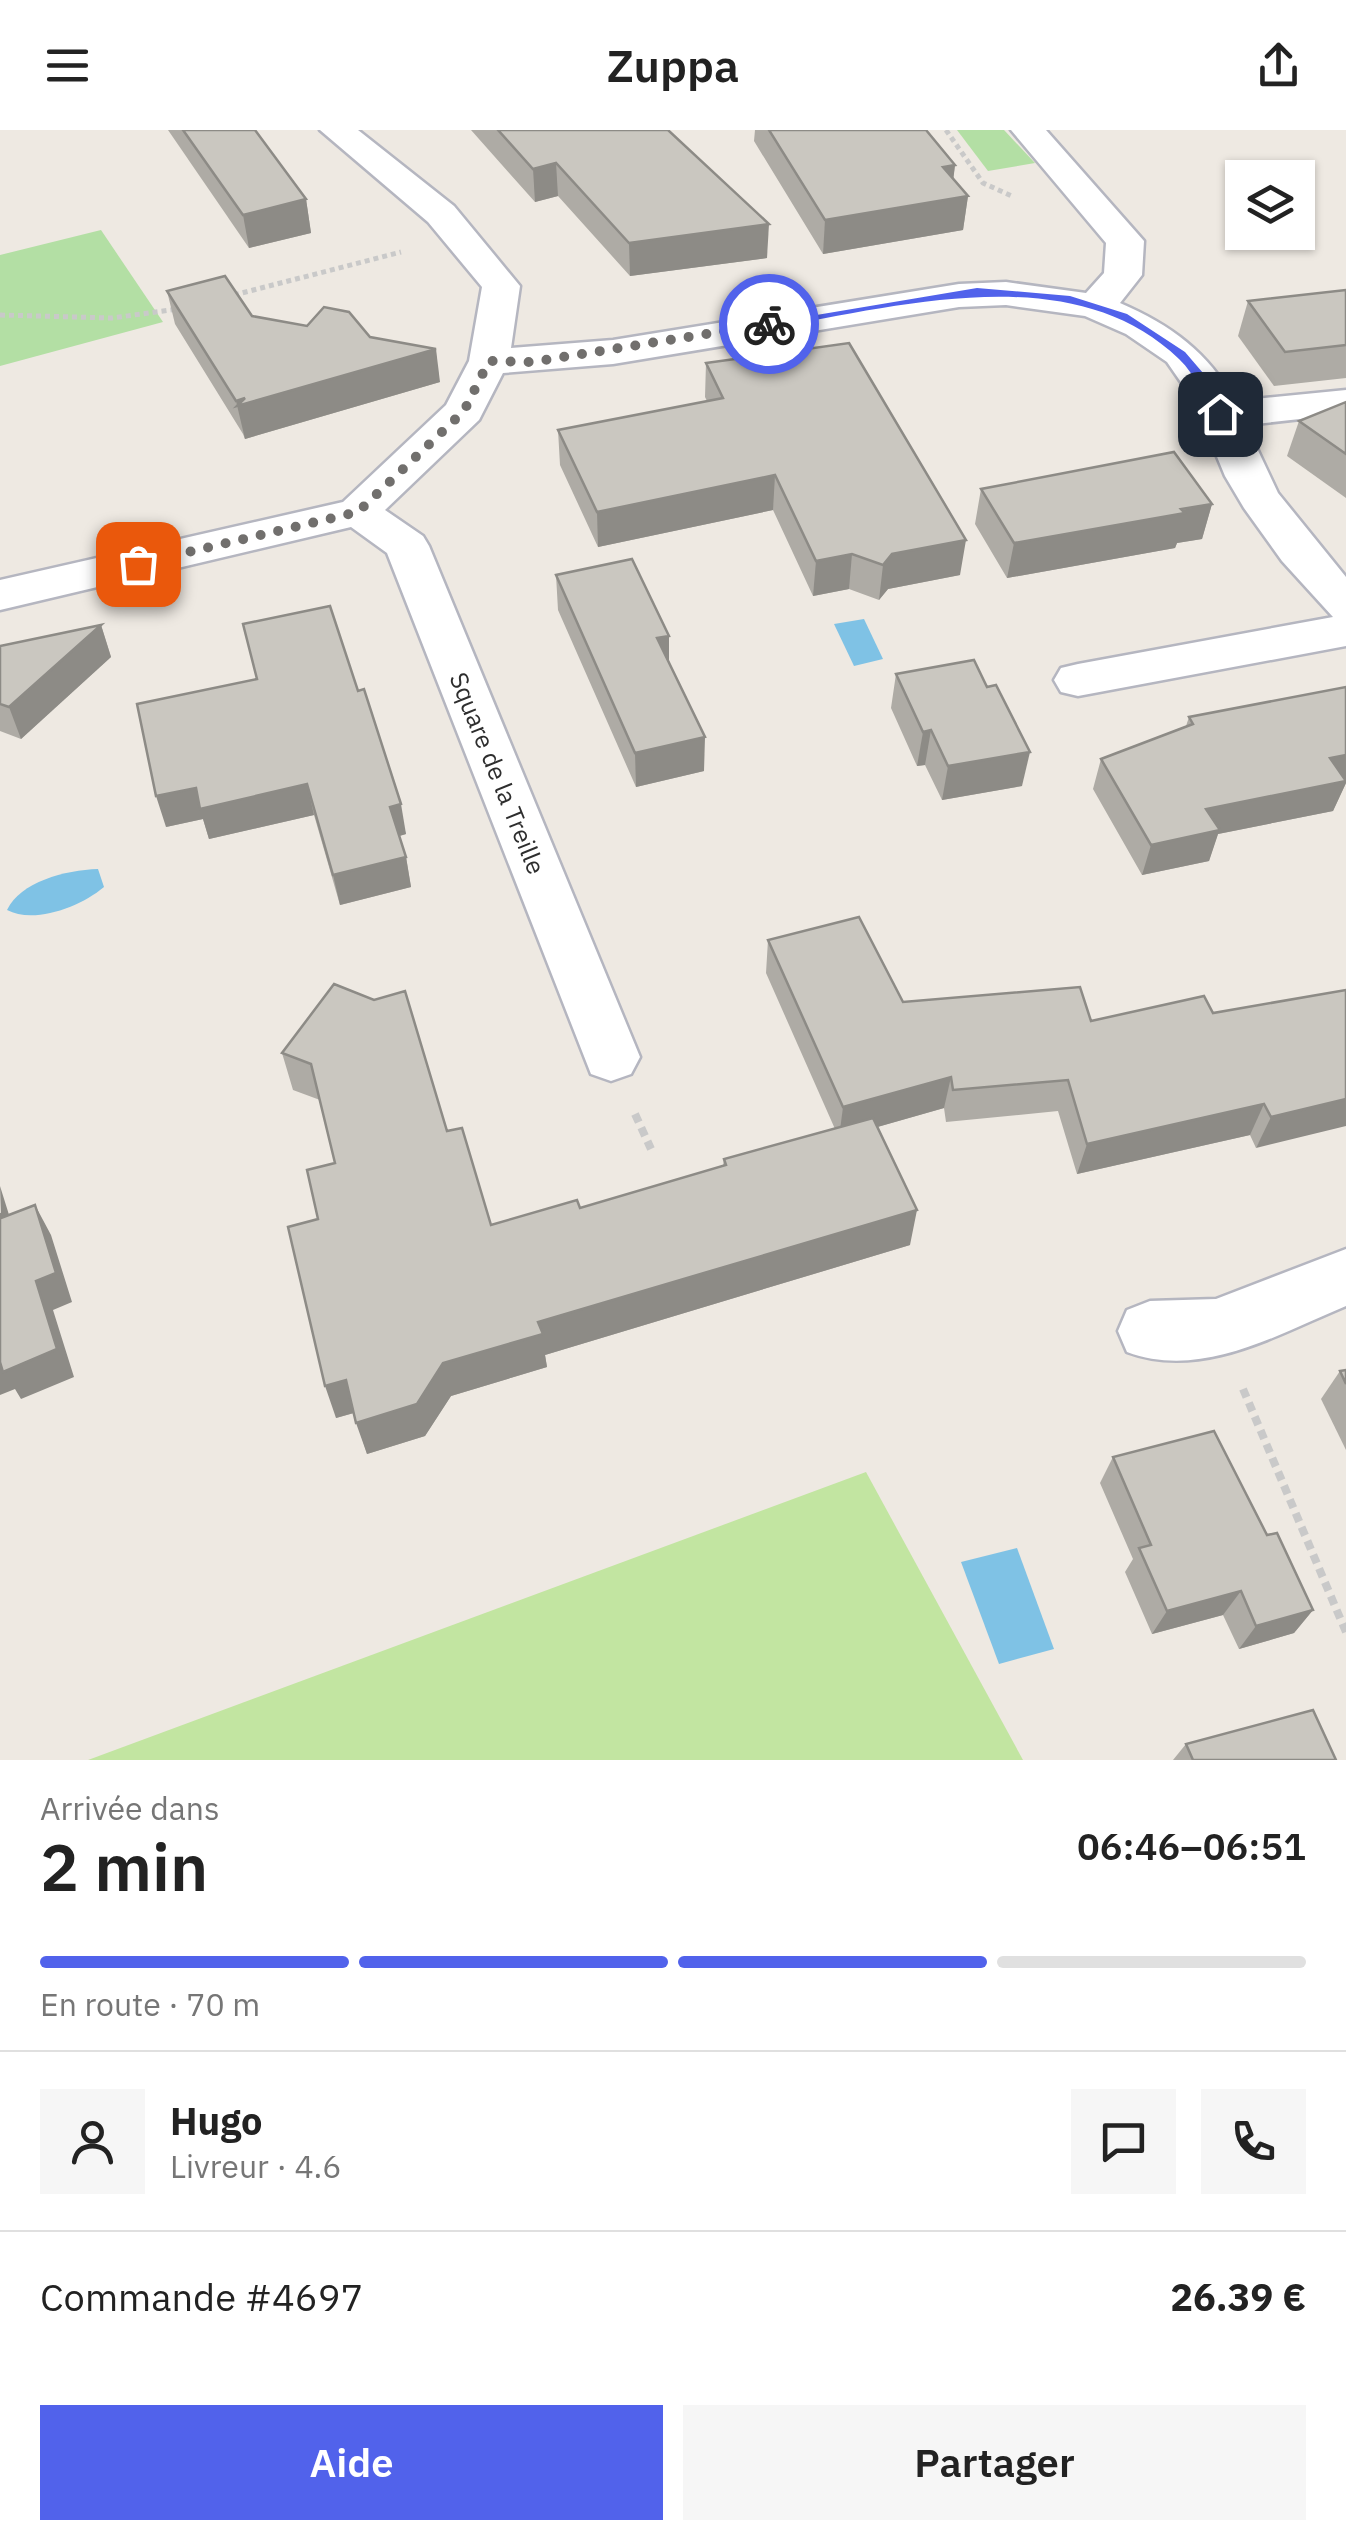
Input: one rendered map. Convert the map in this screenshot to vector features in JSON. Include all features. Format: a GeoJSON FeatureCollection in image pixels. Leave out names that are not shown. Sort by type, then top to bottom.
{"type":"FeatureCollection","features":[{"type":"Feature","properties":{"kind":"street"},"geometry":{"type":"LineString","coordinates":[[0,594],[358,512],[464,411],[489,361],[501,286],[441,214],[336,130]]}},
{"type":"Feature","properties":{"kind":"street"},"geometry":{"type":"LineString","coordinates":[[1028,130],[1125,241],[1123,275],[1096,306]]}},
{"type":"Feature","properties":{"kind":"street"},"geometry":{"type":"LineString","coordinates":[[489,361],[532,362],[977,292],[1043,294],[1096,306],[1123,316],[1181,354],[1198,373],[1255,491],[1298,552],[1346,605]]}},
{"type":"Feature","properties":{"kind":"street"},"geometry":{"type":"LineString","coordinates":[[1220,414],[1346,402]]}},
{"type":"Feature","properties":{"kind":"street","name":"Square de la Treille"},"geometry":{"type":"LineString","coordinates":[[358,512],[407,546],[611,1057]]}},
{"type":"Feature","properties":{"kind":"street"},"geometry":{"type":"LineString","coordinates":[[1078,680],[1346,630]]}},
{"type":"Feature","properties":{"kind":"street"},"geometry":{"type":"LineString","coordinates":[[1150,1331],[1217,1329],[1346,1278]]}},
{"type":"Feature","properties":{"kind":"path"},"geometry":{"type":"LineString","coordinates":[[946,130],[984,183],[1026,203]]}},
{"type":"Feature","properties":{"kind":"path"},"geometry":{"type":"LineString","coordinates":[[233,295],[404,251]]}},
{"type":"Feature","properties":{"kind":"path"},"geometry":{"type":"LineString","coordinates":[[0,315],[157,314],[195,304]]}},
{"type":"Feature","properties":{"kind":"path"},"geometry":{"type":"LineString","coordinates":[[1217,1329],[1346,1632]]}},
{"type":"Feature","properties":{"kind":"green space"},"geometry":{"type":"Polygon","coordinates":[[[957,130],[1004,130],[1035,163],[988,171],[957,130]]]}},
{"type":"Feature","properties":{"kind":"green space"},"geometry":{"type":"Polygon","coordinates":[[[101,230],[163,322],[0,366],[0,255],[101,230]]]}},
{"type":"Feature","properties":{"kind":"green space"},"geometry":{"type":"Polygon","coordinates":[[[866,1472],[1023,1760],[88,1760],[866,1472]]]}},
{"type":"Feature","properties":{"kind":"water"},"geometry":{"type":"Polygon","coordinates":[[[864,619],[883,659],[854,666],[834,624],[864,619]]]}},
{"type":"Feature","properties":{"kind":"water"},"geometry":{"type":"Polygon","coordinates":[[[98,869],[104,887],[69,907],[30,915],[7,910],[22,892],[45,879],[98,869]]]}},
{"type":"Feature","properties":{"kind":"water"},"geometry":{"type":"Polygon","coordinates":[[[1017,1548],[1054,1649],[999,1664],[961,1562],[1017,1548]]]}},
{"type":"Feature","properties":{"kind":"building"},"geometry":{"type":"Polygon","coordinates":[[[183,130],[255,130],[306,199],[243,215],[183,130]]]}},
{"type":"Feature","properties":{"kind":"building"},"geometry":{"type":"Polygon","coordinates":[[[498,130],[668,130],[769,224],[629,243],[556,163],[533,169],[498,130]]]}},
{"type":"Feature","properties":{"kind":"building"},"geometry":{"type":"Polygon","coordinates":[[[769,130],[926,130],[955,165],[943,167],[968,196],[825,220],[769,130]]]}},
{"type":"Feature","properties":{"kind":"building"},"geometry":{"type":"Polygon","coordinates":[[[225,276],[252,316],[307,326],[324,307],[349,312],[370,337],[436,349],[237,406],[245,398],[236,401],[167,291],[225,276]]]}},
{"type":"Feature","properties":{"kind":"building"},"geometry":{"type":"Polygon","coordinates":[[[1346,290],[1346,345],[1285,352],[1248,301],[1346,290]]]}},
{"type":"Feature","properties":{"kind":"building"},"geometry":{"type":"Polygon","coordinates":[[[849,343],[966,540],[892,554],[883,565],[852,554],[816,561],[775,475],[597,512],[558,430],[723,398],[706,363],[849,343]]]}},
{"type":"Feature","properties":{"kind":"building"},"geometry":{"type":"Polygon","coordinates":[[[1346,402],[1346,454],[1299,421],[1346,402]]]}},
{"type":"Feature","properties":{"kind":"building"},"geometry":{"type":"Polygon","coordinates":[[[1174,452],[1212,504],[1181,509],[1185,513],[1014,543],[981,489],[1174,452]]]}},
{"type":"Feature","properties":{"kind":"building"},"geometry":{"type":"Polygon","coordinates":[[[632,559],[669,636],[657,638],[705,737],[635,753],[556,575],[632,559]]]}},
{"type":"Feature","properties":{"kind":"building"},"geometry":{"type":"Polygon","coordinates":[[[330,606],[358,691],[364,689],[401,804],[390,807],[406,857],[333,875],[307,784],[200,809],[196,788],[156,796],[137,704],[257,679],[243,624],[330,606]]]}},
{"type":"Feature","properties":{"kind":"building"},"geometry":{"type":"Polygon","coordinates":[[[101,625],[9,707],[0,704],[0,646],[101,625]]]}},
{"type":"Feature","properties":{"kind":"building"},"geometry":{"type":"Polygon","coordinates":[[[974,660],[987,687],[996,685],[1030,752],[948,766],[931,730],[923,732],[896,674],[974,660]]]}},
{"type":"Feature","properties":{"kind":"building"},"geometry":{"type":"Polygon","coordinates":[[[1346,687],[1346,755],[1330,758],[1346,781],[1206,809],[1220,830],[1151,845],[1101,759],[1193,724],[1189,717],[1346,687]]]}},
{"type":"Feature","properties":{"kind":"building"},"geometry":{"type":"Polygon","coordinates":[[[859,917],[903,1002],[1080,987],[1091,1021],[1204,996],[1213,1013],[1346,990],[1346,1099],[1271,1117],[1264,1104],[1087,1144],[1068,1080],[953,1090],[951,1077],[843,1107],[768,940],[859,917]]]}},
{"type":"Feature","properties":{"kind":"building"},"geometry":{"type":"Polygon","coordinates":[[[334,984],[374,1000],[405,991],[447,1131],[462,1128],[491,1225],[577,1200],[580,1208],[726,1165],[724,1159],[873,1118],[917,1210],[538,1322],[543,1334],[443,1363],[417,1404],[356,1423],[346,1380],[325,1386],[288,1227],[318,1219],[307,1170],[335,1163],[311,1064],[282,1053],[334,984]]]}},
{"type":"Feature","properties":{"kind":"building"},"geometry":{"type":"Polygon","coordinates":[[[35,1205],[56,1273],[36,1281],[57,1349],[3,1372],[0,1213],[1,1218],[35,1205]]]}},
{"type":"Feature","properties":{"kind":"building"},"geometry":{"type":"Polygon","coordinates":[[[1214,1431],[1267,1535],[1277,1533],[1313,1610],[1256,1626],[1241,1591],[1167,1611],[1139,1548],[1151,1545],[1113,1457],[1214,1431]]]}},
{"type":"Feature","properties":{"kind":"building"},"geometry":{"type":"Polygon","coordinates":[[[1313,1710],[1336,1760],[1193,1760],[1186,1744],[1313,1710]]]}},
{"type":"Feature","properties":{"kind":"way so far"},"geometry":{"type":"LineString","coordinates":[[138,564],[358,512],[464,411],[489,361],[532,362],[769,324]]}},
{"type":"Feature","properties":{"kind":"route"},"geometry":{"type":"LineString","coordinates":[[769,324],[977,292],[1017,292],[1070,299],[1123,316],[1181,354],[1198,373],[1220,414]]}}]}
